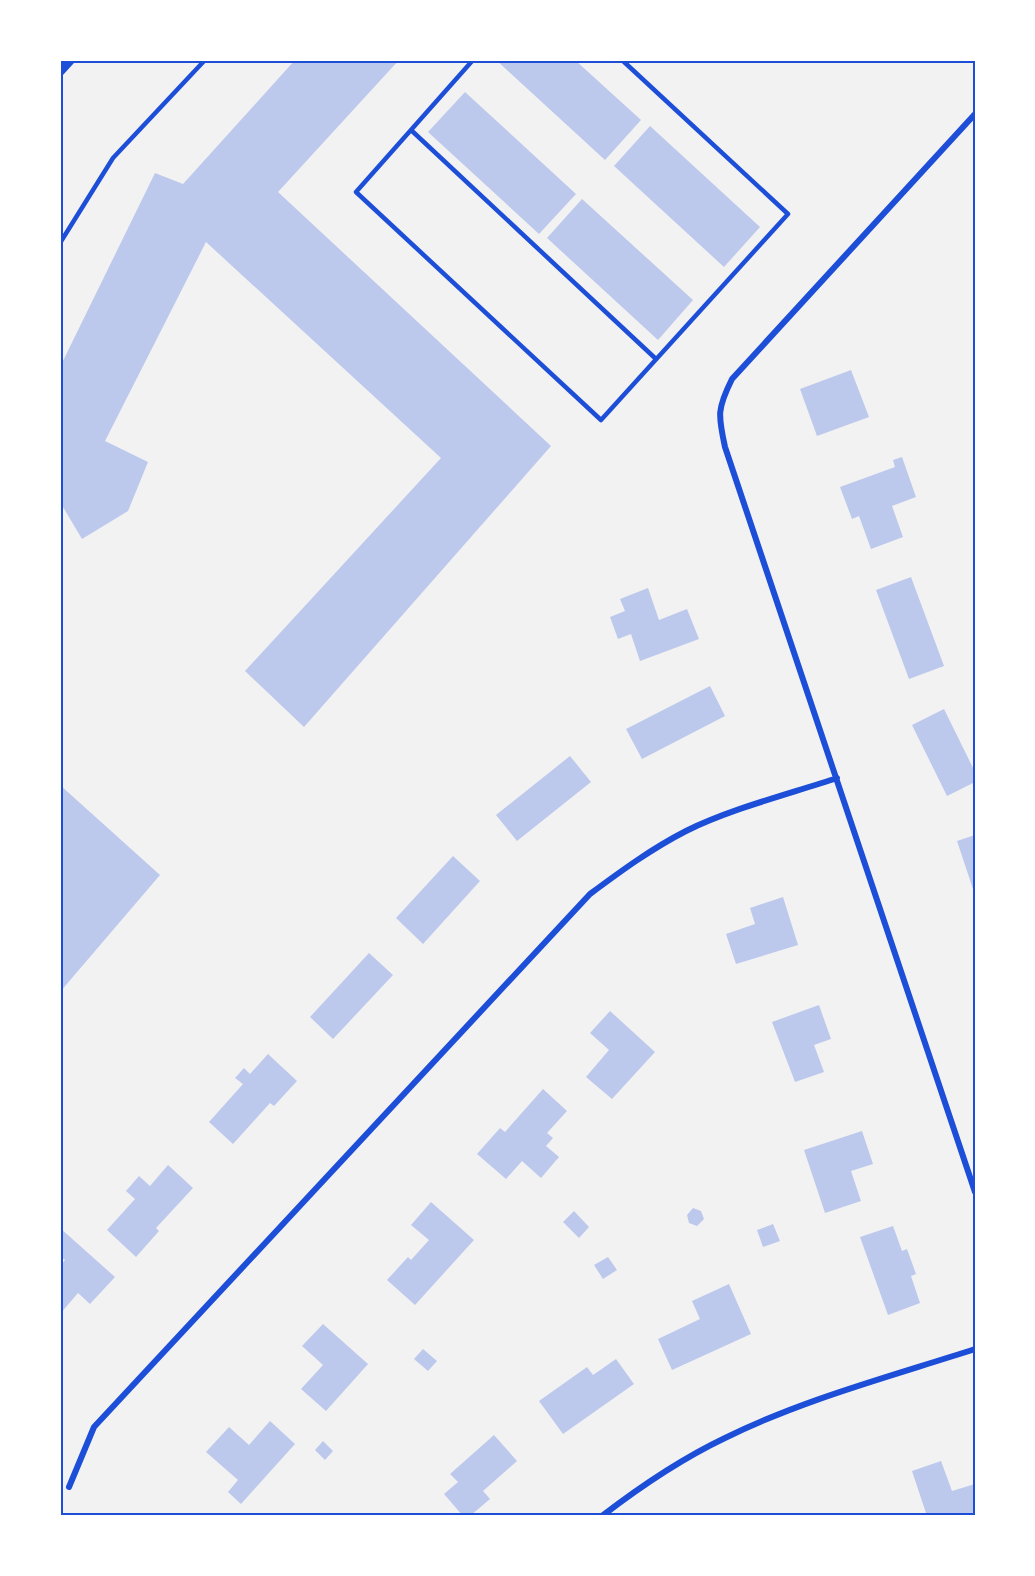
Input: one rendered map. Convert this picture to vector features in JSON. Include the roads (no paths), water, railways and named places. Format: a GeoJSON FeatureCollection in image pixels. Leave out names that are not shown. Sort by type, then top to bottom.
{"type":"FeatureCollection","features":[{"type":"Feature","properties":{"kind":"street"},"geometry":{"type":"LineString","coordinates":[[60,71],[70,60]]}},
{"type":"Feature","properties":{"kind":"street"},"geometry":{"type":"LineString","coordinates":[[975,114],[732,380],[721,402],[720,421],[725,447],[975,1192]]}},
{"type":"Feature","properties":{"kind":"street"},"geometry":{"type":"LineString","coordinates":[[69,1487],[94,1427],[525,961],[590,894],[637,859],[687,830],[837,778]]}},
{"type":"Feature","properties":{"kind":"street"},"geometry":{"type":"LineString","coordinates":[[602,1516],[652,1479],[726,1438],[805,1405],[975,1349]]}},
{"type":"Feature","properties":{"kind":"lane"},"geometry":{"type":"LineString","coordinates":[[60,243],[113,158],[205,60]]}},
{"type":"Feature","properties":{"kind":"lane"},"geometry":{"type":"LineString","coordinates":[[473,60],[356,192],[601,420],[788,214],[622,60]]}},
{"type":"Feature","properties":{"kind":"lane"},"geometry":{"type":"LineString","coordinates":[[411,130],[657,359]]}}]}
